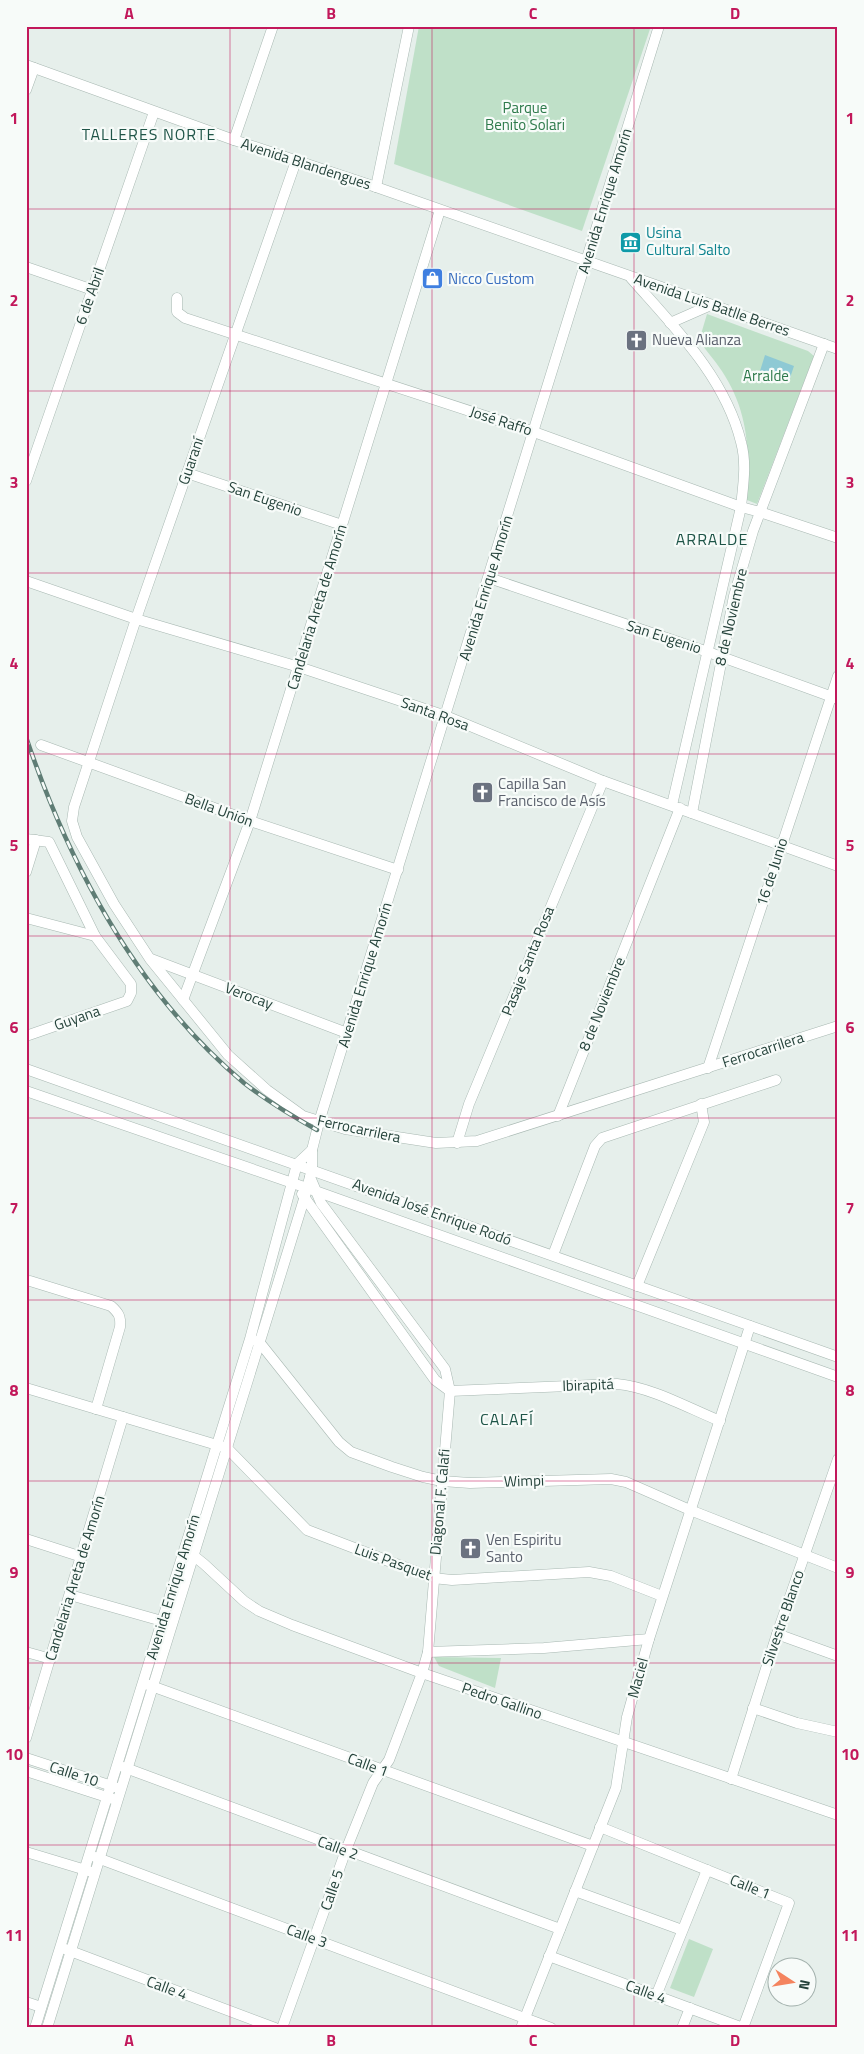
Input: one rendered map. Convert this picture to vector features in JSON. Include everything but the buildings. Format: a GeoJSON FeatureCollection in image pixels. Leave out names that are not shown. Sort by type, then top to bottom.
{"type":"FeatureCollection","features":[{"type":"Feature","properties":{"kind":"street"},"geometry":{"type":"LineString","coordinates":[[234,140],[273,26]]}},
{"type":"Feature","properties":{"kind":"street"},"geometry":{"type":"LineString","coordinates":[[376,187],[409,26]]}},
{"type":"Feature","properties":{"kind":"street","name":"Avenida Enrique Amorín"},"geometry":{"type":"LineString","coordinates":[[35,2028],[84,1870],[94,1857],[113,1798],[167,1623],[184,1553],[260,1343],[309,1192],[312,1150],[319,1122],[659,26]]}},
{"type":"Feature","properties":{"kind":"street"},"geometry":{"type":"LineString","coordinates":[[26,90],[30,66]]}},
{"type":"Feature","properties":{"kind":"street","name":"Avenida Blandengues"},"geometry":{"type":"LineString","coordinates":[[30,66],[296,162],[376,187],[586,261]]}},
{"type":"Feature","properties":{"kind":"street","name":"6 de Abril"},"geometry":{"type":"LineString","coordinates":[[26,481],[154,112]]}},
{"type":"Feature","properties":{"kind":"street","name":"Guaraní"},"geometry":{"type":"LineString","coordinates":[[88,762],[296,162]]}},
{"type":"Feature","properties":{"kind":"street","name":"Candelaria Areta de Amorín"},"geometry":{"type":"LineString","coordinates":[[183,1000],[250,821],[440,210]]}},
{"type":"Feature","properties":{"kind":"street","name":"Avenida Luis Batlle Berres"},"geometry":{"type":"LineString","coordinates":[[586,261],[838,349]]}},
{"type":"Feature","properties":{"kind":"street"},"geometry":{"type":"LineString","coordinates":[[26,267],[93,290]]}},
{"type":"Feature","properties":{"kind":"street","name":"8 de Noviembre"},"geometry":{"type":"LineString","coordinates":[[558,1116],[676,807],[708,652],[741,507],[744,473],[742,443],[732,415],[714,378],[630,277]]}},
{"type":"Feature","properties":{"kind":"street","name":"José Raffo"},"geometry":{"type":"LineString","coordinates":[[177,298],[177,312],[185,318],[534,432],[741,507],[838,538]]}},
{"type":"Feature","properties":{"kind":"street"},"geometry":{"type":"LineString","coordinates":[[670,323],[711,305]]}},
{"type":"Feature","properties":{"kind":"street","name":"8 de Noviembre"},"geometry":{"type":"LineString","coordinates":[[692,813],[734,596],[753,531],[824,344]]}},
{"type":"Feature","properties":{"kind":"street","name":"San Eugenio"},"geometry":{"type":"LineString","coordinates":[[187,473],[342,525]]}},
{"type":"Feature","properties":{"kind":"street","name":"San Eugenio"},"geometry":{"type":"LineString","coordinates":[[489,578],[708,652],[834,698]]}},
{"type":"Feature","properties":{"kind":"street","name":"Santa Rosa"},"geometry":{"type":"LineString","coordinates":[[26,581],[136,620],[299,667],[446,716],[603,780],[838,866]]}},
{"type":"Feature","properties":{"kind":"street","name":"16 de Junio"},"geometry":{"type":"LineString","coordinates":[[708,1068],[781,845],[834,698],[838,676]]}},
{"type":"Feature","properties":{"kind":"street","name":"Bella Unión"},"geometry":{"type":"LineString","coordinates":[[41,745],[250,821],[398,870]]}},
{"type":"Feature","properties":{"kind":"street","name":"Ferrocarrilera"},"geometry":{"type":"LineString","coordinates":[[88,762],[74,807],[72,821],[77,837],[114,904],[150,959],[228,1055],[267,1090],[293,1110],[319,1122],[345,1129],[408,1140],[436,1143],[477,1141],[838,1026]]}},
{"type":"Feature","properties":{"kind":"street","name":"Pasaje Santa Rosa"},"geometry":{"type":"LineString","coordinates":[[456,1143],[469,1104],[603,780]]}},
{"type":"Feature","properties":{"kind":"street"},"geometry":{"type":"LineString","coordinates":[[26,872],[31,840],[49,842],[95,936]]}},
{"type":"Feature","properties":{"kind":"street"},"geometry":{"type":"LineString","coordinates":[[26,918],[95,936]]}},
{"type":"Feature","properties":{"kind":"street","name":"Guyana"},"geometry":{"type":"LineString","coordinates":[[26,1036],[127,1001],[132,993],[131,984],[95,936]]}},
{"type":"Feature","properties":{"kind":"street","name":"Verocay"},"geometry":{"type":"LineString","coordinates":[[150,959],[347,1032]]}},
{"type":"Feature","properties":{"kind":"street","name":"Avenida José Enrique Rodó"},"geometry":{"type":"LineString","coordinates":[[26,1069],[298,1164],[311,1173],[553,1255],[838,1357]]}},
{"type":"Feature","properties":{"kind":"street"},"geometry":{"type":"LineString","coordinates":[[553,1255],[595,1146],[602,1138],[776,1080]]}},
{"type":"Feature","properties":{"kind":"street"},"geometry":{"type":"LineString","coordinates":[[26,1091],[293,1184]]}},
{"type":"Feature","properties":{"kind":"street"},"geometry":{"type":"LineString","coordinates":[[637,1286],[704,1122],[701,1104]]}},
{"type":"Feature","properties":{"kind":"street"},"geometry":{"type":"LineString","coordinates":[[298,1164],[312,1150]]}},
{"type":"Feature","properties":{"kind":"street","name":"Avenida Enrique Amorín"},"geometry":{"type":"LineString","coordinates":[[167,1623],[194,1556],[250,1339],[298,1164]]}},
{"type":"Feature","properties":{"kind":"street","name":"Diagonal F. Calafi"},"geometry":{"type":"LineString","coordinates":[[293,1184],[309,1192],[321,1203],[445,1369],[450,1391],[428,1652],[422,1673]]}},
{"type":"Feature","properties":{"kind":"street","name":"Avenida José Enrique Rodó"},"geometry":{"type":"LineString","coordinates":[[309,1192],[838,1377]]}},
{"type":"Feature","properties":{"kind":"street","name":"Diagonal F. Calafi"},"geometry":{"type":"LineString","coordinates":[[309,1192],[435,1380],[450,1391]]}},
{"type":"Feature","properties":{"kind":"street"},"geometry":{"type":"LineString","coordinates":[[30,1281],[111,1306],[118,1311],[121,1318],[120,1327],[96,1409]]}},
{"type":"Feature","properties":{"kind":"street","name":"Maciel"},"geometry":{"type":"LineString","coordinates":[[521,2028],[616,1788],[628,1717],[649,1639],[750,1326]]}},
{"type":"Feature","properties":{"kind":"street","name":"Wimpi"},"geometry":{"type":"LineString","coordinates":[[250,1339],[260,1343],[346,1449],[392,1468],[423,1478],[470,1483],[611,1479],[626,1482],[690,1510],[838,1568]]}},
{"type":"Feature","properties":{"kind":"street","name":"Ibirapitá"},"geometry":{"type":"LineString","coordinates":[[450,1391],[627,1385],[650,1392],[720,1421]]}},
{"type":"Feature","properties":{"kind":"street"},"geometry":{"type":"LineString","coordinates":[[26,1388],[222,1446]]}},
{"type":"Feature","properties":{"kind":"street","name":"Candelaria Areta de Amorín"},"geometry":{"type":"LineString","coordinates":[[26,1738],[123,1417]]}},
{"type":"Feature","properties":{"kind":"street","name":"Luis Pasquet"},"geometry":{"type":"LineString","coordinates":[[222,1446],[307,1530],[433,1578],[452,1580],[589,1572],[611,1576],[662,1596]]}},
{"type":"Feature","properties":{"kind":"street","name":"Silvestre Blanco"},"geometry":{"type":"LineString","coordinates":[[731,1779],[777,1634],[838,1459]]}},
{"type":"Feature","properties":{"kind":"street"},"geometry":{"type":"LineString","coordinates":[[26,1539],[82,1557]]}},
{"type":"Feature","properties":{"kind":"street","name":"Pedro Gallino"},"geometry":{"type":"LineString","coordinates":[[184,1553],[194,1556],[244,1601],[259,1611],[292,1625],[422,1673],[838,1815]]}},
{"type":"Feature","properties":{"kind":"street"},"geometry":{"type":"LineString","coordinates":[[70,1596],[167,1623]]}},
{"type":"Feature","properties":{"kind":"street"},"geometry":{"type":"LineString","coordinates":[[777,1634],[838,1656]]}},
{"type":"Feature","properties":{"kind":"street"},"geometry":{"type":"LineString","coordinates":[[428,1652],[544,1648],[649,1639]]}},
{"type":"Feature","properties":{"kind":"street"},"geometry":{"type":"LineString","coordinates":[[26,1652],[51,1659]]}},
{"type":"Feature","properties":{"kind":"street","name":"Calle 5"},"geometry":{"type":"LineString","coordinates":[[282,2028],[346,1850],[373,1783],[389,1760],[422,1673]]}},
{"type":"Feature","properties":{"kind":"street","name":"Calle 1"},"geometry":{"type":"LineString","coordinates":[[148,1685],[593,1846]]}},
{"type":"Feature","properties":{"kind":"street"},"geometry":{"type":"LineString","coordinates":[[753,1708],[797,1723],[838,1732]]}},
{"type":"Feature","properties":{"kind":"street","name":"Calle 10"},"geometry":{"type":"LineString","coordinates":[[26,1758],[116,1787]]}},
{"type":"Feature","properties":{"kind":"street","name":"Calle 2"},"geometry":{"type":"LineString","coordinates":[[122,1767],[560,1929]]}},
{"type":"Feature","properties":{"kind":"street","name":"Calle 10"},"geometry":{"type":"LineString","coordinates":[[26,1771],[113,1798]]}},
{"type":"Feature","properties":{"kind":"street","name":"Calle 1"},"geometry":{"type":"LineString","coordinates":[[600,1827],[789,1903],[742,2028]]}},
{"type":"Feature","properties":{"kind":"street"},"geometry":{"type":"LineString","coordinates":[[26,1852],[95,1873]]}},
{"type":"Feature","properties":{"kind":"street","name":"Avenida Enrique Amorín"},"geometry":{"type":"LineString","coordinates":[[47,2028],[95,1873],[94,1857]]}},
{"type":"Feature","properties":{"kind":"street","name":"Calle 3"},"geometry":{"type":"LineString","coordinates":[[94,1857],[525,2018]]}},
{"type":"Feature","properties":{"kind":"street"},"geometry":{"type":"LineString","coordinates":[[656,1996],[707,1870]]}},
{"type":"Feature","properties":{"kind":"street"},"geometry":{"type":"LineString","coordinates":[[575,1891],[682,1930]]}},
{"type":"Feature","properties":{"kind":"street","name":"Calle 4"},"geometry":{"type":"LineString","coordinates":[[60,1947],[275,2028]]}},
{"type":"Feature","properties":{"kind":"street","name":"Calle 4"},"geometry":{"type":"LineString","coordinates":[[549,1956],[742,2028]]}},
{"type":"Feature","properties":{"kind":"street"},"geometry":{"type":"LineString","coordinates":[[26,2002],[41,2007]]}},
{"type":"Feature","properties":{"kind":"street"},"geometry":{"type":"LineString","coordinates":[[682,2028],[690,2008]]}},
{"type":"Feature","properties":{"kind":"street"},"geometry":{"type":"LineString","coordinates":[[525,2018],[551,2028]]}},
{"type":"Feature","properties":{"kind":"green space","name":"Parque Benito Solari"},"geometry":{"type":"Polygon","coordinates":[[[419,26],[651,26],[582,231],[394,164],[419,26]]]}},
{"type":"Feature","properties":{"kind":"green space","name":"Arralde"},"geometry":{"type":"Polygon","coordinates":[[[707,314],[808,351],[814,356],[757,504],[747,500],[748,452],[739,406],[725,376],[699,341],[707,314]]]}},
{"type":"Feature","properties":{"kind":"green space"},"geometry":{"type":"Polygon","coordinates":[[[434,1657],[501,1658],[495,1688],[439,1666],[434,1657]]]}},
{"type":"Feature","properties":{"kind":"green space"},"geometry":{"type":"Polygon","coordinates":[[[689,1939],[713,1949],[694,1997],[670,1988],[689,1939]]]}},
{"type":"Feature","properties":{"kind":"water"},"geometry":{"type":"Polygon","coordinates":[[[765,355],[794,366],[789,381],[760,371],[765,355]]]}},
{"type":"Feature","properties":{"kind":"railway"},"geometry":{"type":"LineString","coordinates":[[26,737],[44,786],[86,880],[111,925],[140,968],[171,1009],[206,1048],[244,1083],[280,1108],[317,1130]]}},
{"type":"Feature","properties":{"kind":"place","name":"Usina Cultural Salto"},"geometry":{"type":"Point","coordinates":[630,242]}},
{"type":"Feature","properties":{"kind":"place","name":"Nicco Custom"},"geometry":{"type":"Point","coordinates":[432,279]}},
{"type":"Feature","properties":{"kind":"place","name":"Nueva Alianza"},"geometry":{"type":"Point","coordinates":[636,340]}},
{"type":"Feature","properties":{"kind":"place","name":"Capilla San Francisco de Asís"},"geometry":{"type":"Point","coordinates":[482,793]}},
{"type":"Feature","properties":{"kind":"place","name":"Ven Espiritu Santo"},"geometry":{"type":"Point","coordinates":[470,1549]}},
{"type":"Feature","properties":{"kind":"district","name":"TALLERES NORTE"},"geometry":{"type":"Point","coordinates":[149,134]}},
{"type":"Feature","properties":{"kind":"district","name":"ARRALDE"},"geometry":{"type":"Point","coordinates":[712,539]}},
{"type":"Feature","properties":{"kind":"district","name":"CALAFÍ"},"geometry":{"type":"Point","coordinates":[507,1419]}}]}
